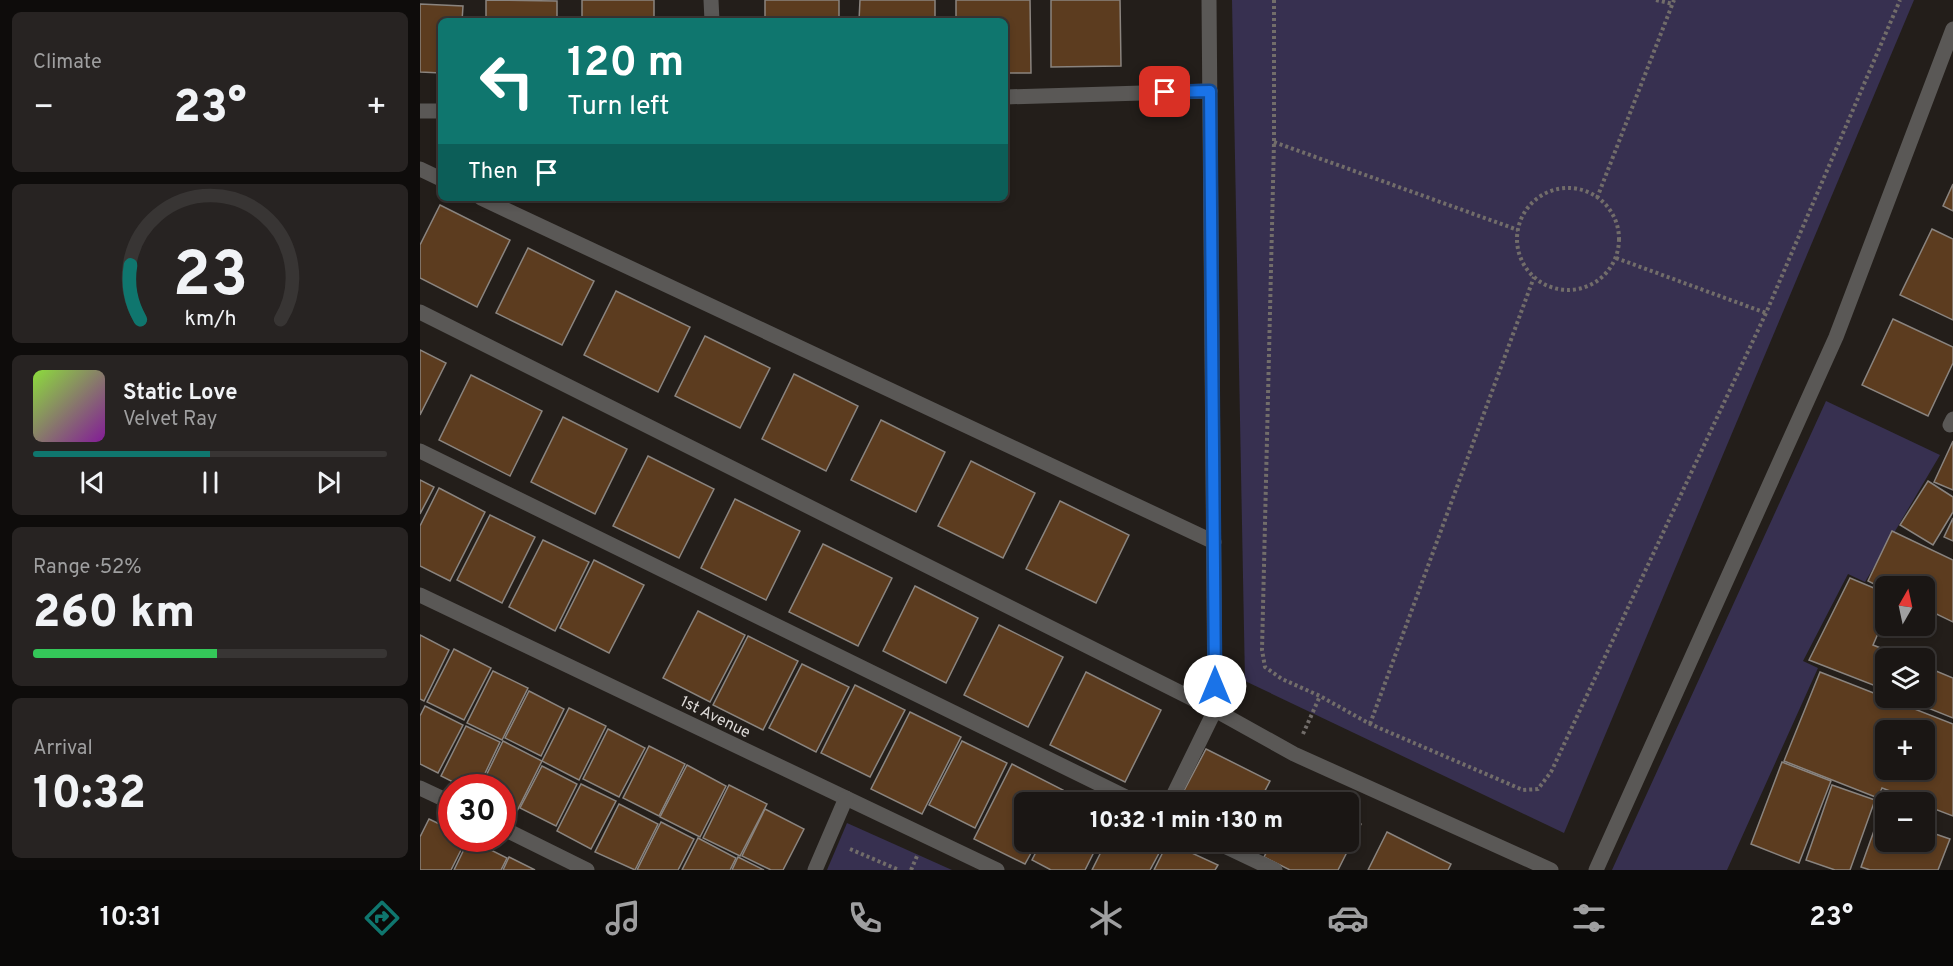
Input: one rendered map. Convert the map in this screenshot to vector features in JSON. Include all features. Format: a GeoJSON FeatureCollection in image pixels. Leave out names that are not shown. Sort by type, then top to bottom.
{"type":"FeatureCollection","features":[{"type":"Feature","properties":{"kind":"street"},"geometry":{"type":"LineString","coordinates":[[711,0],[712,18]]}},
{"type":"Feature","properties":{"kind":"street"},"geometry":{"type":"LineString","coordinates":[[1175,792],[1215,710],[1209,0]]}},
{"type":"Feature","properties":{"kind":"street"},"geometry":{"type":"LineString","coordinates":[[1596,870],[1836,337],[1953,29]]}},
{"type":"Feature","properties":{"kind":"street"},"geometry":{"type":"LineString","coordinates":[[1008,97],[1210,91]]}},
{"type":"Feature","properties":{"kind":"street"},"geometry":{"type":"LineString","coordinates":[[420,111],[438,111]]}},
{"type":"Feature","properties":{"kind":"street"},"geometry":{"type":"LineString","coordinates":[[420,169],[438,178]]}},
{"type":"Feature","properties":{"kind":"street"},"geometry":{"type":"LineString","coordinates":[[487,201],[1214,542]]}},
{"type":"Feature","properties":{"kind":"street"},"geometry":{"type":"LineString","coordinates":[[420,312],[1215,710],[1294,754],[1551,870]]}},
{"type":"Feature","properties":{"kind":"street"},"geometry":{"type":"LineString","coordinates":[[420,451],[1116,792]]}},
{"type":"Feature","properties":{"kind":"street","name":"1st Avenue"},"geometry":{"type":"LineString","coordinates":[[420,595],[846,798],[987,868]]}},
{"type":"Feature","properties":{"kind":"street"},"geometry":{"type":"LineString","coordinates":[[420,788],[438,796]]}},
{"type":"Feature","properties":{"kind":"street"},"geometry":{"type":"LineString","coordinates":[[815,870],[846,798]]}},
{"type":"Feature","properties":{"kind":"street"},"geometry":{"type":"LineString","coordinates":[[516,835],[586,870]]}},
{"type":"Feature","properties":{"kind":"street"},"geometry":{"type":"LineString","coordinates":[[1237,852],[1275,870]]}},
{"type":"Feature","properties":{"kind":"path"},"geometry":{"type":"LineString","coordinates":[[1274,0],[1275,142],[1262,650],[1265,667],[1282,679],[1320,696],[1370,724],[1523,790],[1538,789],[1551,772],[1766,313],[1900,0]]}},
{"type":"Feature","properties":{"kind":"path"},"geometry":{"type":"LineString","coordinates":[[1597,198],[1673,2],[1656,0]]}},
{"type":"Feature","properties":{"kind":"path"},"geometry":{"type":"LineString","coordinates":[[1275,142],[1518,230]]}},
{"type":"Feature","properties":{"kind":"path"},"geometry":{"type":"LineString","coordinates":[[1565,188],[1582,190],[1597,198],[1610,209],[1617,225],[1619,241],[1616,258],[1608,272],[1580,289],[1564,290],[1548,286],[1534,277],[1523,264],[1517,247],[1518,230],[1529,207],[1548,192],[1565,188]]}},
{"type":"Feature","properties":{"kind":"path"},"geometry":{"type":"LineString","coordinates":[[1616,258],[1766,313]]}},
{"type":"Feature","properties":{"kind":"path"},"geometry":{"type":"LineString","coordinates":[[1370,724],[1534,277]]}},
{"type":"Feature","properties":{"kind":"path"},"geometry":{"type":"LineString","coordinates":[[1294,754],[1320,696]]}},
{"type":"Feature","properties":{"kind":"path"},"geometry":{"type":"LineString","coordinates":[[844,855],[847,848],[899,870]]}},
{"type":"Feature","properties":{"kind":"shaded area"},"geometry":{"type":"Polygon","coordinates":[[[1232,0],[1914,0],[1564,833],[1245,681],[1232,0]]]}},
{"type":"Feature","properties":{"kind":"shaded area"},"geometry":{"type":"Polygon","coordinates":[[[1826,401],[1940,455],[1865,582],[1848,574],[1803,661],[1818,668],[1727,870],[1612,870],[1826,401]]]}},
{"type":"Feature","properties":{"kind":"shaded area"},"geometry":{"type":"Polygon","coordinates":[[[847,823],[952,870],[827,870],[847,823]]]}},
{"type":"Feature","properties":{"kind":"building"},"geometry":{"type":"Polygon","coordinates":[[[486,0],[557,1],[557,18],[486,18],[486,0]]]}},
{"type":"Feature","properties":{"kind":"building"},"geometry":{"type":"Polygon","coordinates":[[[582,0],[654,0],[654,18],[582,18],[582,0]]]}},
{"type":"Feature","properties":{"kind":"building"},"geometry":{"type":"Polygon","coordinates":[[[765,0],[839,0],[839,18],[765,18],[765,0]]]}},
{"type":"Feature","properties":{"kind":"building"},"geometry":{"type":"Polygon","coordinates":[[[860,0],[935,0],[935,18],[859,18],[860,0]]]}},
{"type":"Feature","properties":{"kind":"building"},"geometry":{"type":"Polygon","coordinates":[[[956,0],[1030,0],[1031,73],[1008,73],[1008,18],[956,18],[956,0]]]}},
{"type":"Feature","properties":{"kind":"building"},"geometry":{"type":"Polygon","coordinates":[[[1051,0],[1120,0],[1121,66],[1051,67],[1051,0]]]}},
{"type":"Feature","properties":{"kind":"building"},"geometry":{"type":"Polygon","coordinates":[[[420,4],[463,6],[462,18],[438,18],[438,73],[420,72],[420,4]]]}},
{"type":"Feature","properties":{"kind":"building"},"geometry":{"type":"Polygon","coordinates":[[[1953,184],[1953,211],[1943,206],[1953,184]]]}},
{"type":"Feature","properties":{"kind":"building"},"geometry":{"type":"Polygon","coordinates":[[[440,205],[510,240],[477,307],[420,278],[420,245],[440,205]]]}},
{"type":"Feature","properties":{"kind":"building"},"geometry":{"type":"Polygon","coordinates":[[[1932,229],[1953,239],[1953,320],[1900,295],[1932,229]]]}},
{"type":"Feature","properties":{"kind":"building"},"geometry":{"type":"Polygon","coordinates":[[[528,248],[594,281],[562,345],[496,313],[528,248]]]}},
{"type":"Feature","properties":{"kind":"building"},"geometry":{"type":"Polygon","coordinates":[[[616,291],[690,327],[658,392],[584,355],[616,291]]]}},
{"type":"Feature","properties":{"kind":"building"},"geometry":{"type":"Polygon","coordinates":[[[1893,319],[1953,347],[1953,363],[1928,416],[1862,385],[1893,319]]]}},
{"type":"Feature","properties":{"kind":"building"},"geometry":{"type":"Polygon","coordinates":[[[705,336],[770,368],[740,428],[675,396],[705,336]]]}},
{"type":"Feature","properties":{"kind":"building"},"geometry":{"type":"Polygon","coordinates":[[[420,350],[446,363],[420,415],[420,350]]]}},
{"type":"Feature","properties":{"kind":"building"},"geometry":{"type":"Polygon","coordinates":[[[794,374],[858,406],[826,471],[762,439],[794,374]]]}},
{"type":"Feature","properties":{"kind":"building"},"geometry":{"type":"Polygon","coordinates":[[[471,375],[542,411],[510,476],[439,440],[471,375]]]}},
{"type":"Feature","properties":{"kind":"building"},"geometry":{"type":"Polygon","coordinates":[[[563,417],[627,449],[595,514],[531,482],[563,417]]]}},
{"type":"Feature","properties":{"kind":"building"},"geometry":{"type":"Polygon","coordinates":[[[881,420],[945,452],[916,512],[851,480],[881,420]]]}},
{"type":"Feature","properties":{"kind":"building"},"geometry":{"type":"Polygon","coordinates":[[[1953,441],[1953,490],[1934,482],[1953,441]]]}},
{"type":"Feature","properties":{"kind":"building"},"geometry":{"type":"Polygon","coordinates":[[[648,456],[714,489],[679,558],[613,526],[648,456]]]}},
{"type":"Feature","properties":{"kind":"building"},"geometry":{"type":"Polygon","coordinates":[[[971,461],[1035,493],[1003,558],[938,526],[971,461]]]}},
{"type":"Feature","properties":{"kind":"building"},"geometry":{"type":"Polygon","coordinates":[[[420,480],[434,487],[420,514],[420,480]]]}},
{"type":"Feature","properties":{"kind":"building"},"geometry":{"type":"Polygon","coordinates":[[[1928,481],[1953,497],[1953,512],[1933,545],[1900,525],[1928,481]]]}},
{"type":"Feature","properties":{"kind":"building"},"geometry":{"type":"Polygon","coordinates":[[[439,488],[485,512],[450,581],[420,566],[420,526],[439,488]]]}},
{"type":"Feature","properties":{"kind":"building"},"geometry":{"type":"Polygon","coordinates":[[[735,499],[800,531],[766,600],[701,568],[735,499]]]}},
{"type":"Feature","properties":{"kind":"building"},"geometry":{"type":"Polygon","coordinates":[[[1060,501],[1129,535],[1096,603],[1026,569],[1060,501]]]}},
{"type":"Feature","properties":{"kind":"building"},"geometry":{"type":"Polygon","coordinates":[[[490,515],[535,537],[502,603],[457,580],[490,515]]]}},
{"type":"Feature","properties":{"kind":"building"},"geometry":{"type":"Polygon","coordinates":[[[1953,518],[1953,541],[1944,537],[1953,518]]]}},
{"type":"Feature","properties":{"kind":"building"},"geometry":{"type":"Polygon","coordinates":[[[1892,531],[1953,560],[1953,622],[1935,613],[1935,576],[1875,576],[1875,584],[1868,581],[1892,531]]]}},
{"type":"Feature","properties":{"kind":"building"},"geometry":{"type":"Polygon","coordinates":[[[543,540],[589,562],[555,631],[509,607],[543,540]]]}},
{"type":"Feature","properties":{"kind":"building"},"geometry":{"type":"Polygon","coordinates":[[[823,544],[892,578],[858,646],[789,612],[823,544]]]}},
{"type":"Feature","properties":{"kind":"building"},"geometry":{"type":"Polygon","coordinates":[[[594,560],[644,585],[609,653],[560,628],[594,560]]]}},
{"type":"Feature","properties":{"kind":"building"},"geometry":{"type":"Polygon","coordinates":[[[1850,578],[1875,588],[1875,636],[1877,636],[1873,645],[1881,648],[1875,648],[1875,686],[1809,660],[1850,578]]]}},
{"type":"Feature","properties":{"kind":"building"},"geometry":{"type":"Polygon","coordinates":[[[915,586],[978,618],[946,683],[883,651],[915,586]]]}},
{"type":"Feature","properties":{"kind":"building"},"geometry":{"type":"Polygon","coordinates":[[[698,611],[745,635],[710,702],[663,678],[698,611]]]}},
{"type":"Feature","properties":{"kind":"building"},"geometry":{"type":"Polygon","coordinates":[[[999,625],[1063,657],[1028,727],[964,695],[999,625]]]}},
{"type":"Feature","properties":{"kind":"building"},"geometry":{"type":"Polygon","coordinates":[[[420,635],[449,650],[424,701],[420,699],[420,635]]]}},
{"type":"Feature","properties":{"kind":"building"},"geometry":{"type":"Polygon","coordinates":[[[748,636],[798,661],[763,730],[713,705],[748,636]]]}},
{"type":"Feature","properties":{"kind":"building"},"geometry":{"type":"Polygon","coordinates":[[[454,649],[491,668],[464,720],[427,702],[454,649]]]}},
{"type":"Feature","properties":{"kind":"building"},"geometry":{"type":"Polygon","coordinates":[[[802,664],[849,687],[816,752],[769,728],[802,664]]]}},
{"type":"Feature","properties":{"kind":"building"},"geometry":{"type":"Polygon","coordinates":[[[493,671],[528,688],[502,740],[467,723],[493,671]]]}},
{"type":"Feature","properties":{"kind":"building"},"geometry":{"type":"Polygon","coordinates":[[[1935,671],[1953,678],[1953,718],[1928,708],[1935,708],[1935,671]]]}},
{"type":"Feature","properties":{"kind":"building"},"geometry":{"type":"Polygon","coordinates":[[[1086,672],[1161,710],[1125,782],[1050,745],[1086,672]]]}},
{"type":"Feature","properties":{"kind":"building"},"geometry":{"type":"Polygon","coordinates":[[[1820,672],[1875,694],[1875,708],[1912,708],[1953,724],[1953,816],[1935,809],[1935,792],[1893,792],[1882,788],[1880,792],[1875,792],[1875,797],[1784,761],[1820,672]]]}},
{"type":"Feature","properties":{"kind":"building"},"geometry":{"type":"Polygon","coordinates":[[[855,685],[905,710],[870,777],[821,753],[855,685]]]}},
{"type":"Feature","properties":{"kind":"building"},"geometry":{"type":"Polygon","coordinates":[[[529,691],[564,709],[541,756],[505,738],[529,691]]]}},
{"type":"Feature","properties":{"kind":"building"},"geometry":{"type":"Polygon","coordinates":[[[425,706],[463,725],[438,773],[420,764],[420,716],[425,706]]]}},
{"type":"Feature","properties":{"kind":"building"},"geometry":{"type":"Polygon","coordinates":[[[569,708],[606,726],[579,780],[542,761],[569,708]]]}},
{"type":"Feature","properties":{"kind":"building"},"geometry":{"type":"Polygon","coordinates":[[[910,712],[961,737],[922,814],[871,789],[910,712]]]}},
{"type":"Feature","properties":{"kind":"building"},"geometry":{"type":"Polygon","coordinates":[[[466,726],[500,742],[485,774],[442,774],[466,726]]]}},
{"type":"Feature","properties":{"kind":"building"},"geometry":{"type":"Polygon","coordinates":[[[608,729],[645,748],[619,797],[583,779],[608,729]]]}},
{"type":"Feature","properties":{"kind":"building"},"geometry":{"type":"Polygon","coordinates":[[[503,741],[542,761],[516,813],[516,774],[487,774],[503,741]]]}},
{"type":"Feature","properties":{"kind":"building"},"geometry":{"type":"Polygon","coordinates":[[[962,741],[1007,763],[975,828],[929,805],[962,741]]]}},
{"type":"Feature","properties":{"kind":"building"},"geometry":{"type":"Polygon","coordinates":[[[649,746],[685,764],[659,816],[623,798],[649,746]]]}},
{"type":"Feature","properties":{"kind":"building"},"geometry":{"type":"Polygon","coordinates":[[[1206,749],[1270,781],[1264,792],[1183,792],[1206,749]]]}},
{"type":"Feature","properties":{"kind":"building"},"geometry":{"type":"Polygon","coordinates":[[[1782,762],[1831,781],[1799,863],[1751,844],[1782,762]]]}},
{"type":"Feature","properties":{"kind":"building"},"geometry":{"type":"Polygon","coordinates":[[[1012,764],[1063,790],[1062,792],[1014,792],[1014,852],[1032,852],[1025,864],[974,839],[1012,764]]]}},
{"type":"Feature","properties":{"kind":"building"},"geometry":{"type":"Polygon","coordinates":[[[687,765],[726,786],[700,837],[660,817],[687,765]]]}},
{"type":"Feature","properties":{"kind":"building"},"geometry":{"type":"Polygon","coordinates":[[[542,766],[577,784],[556,826],[520,808],[542,766]]]}},
{"type":"Feature","properties":{"kind":"building"},"geometry":{"type":"Polygon","coordinates":[[[581,784],[616,801],[591,849],[557,831],[581,784]]]}},
{"type":"Feature","properties":{"kind":"building"},"geometry":{"type":"Polygon","coordinates":[[[729,785],[767,804],[740,856],[703,838],[729,785]]]}},
{"type":"Feature","properties":{"kind":"building"},"geometry":{"type":"Polygon","coordinates":[[[1832,785],[1875,800],[1850,870],[1835,870],[1806,860],[1832,785]]]}},
{"type":"Feature","properties":{"kind":"building"},"geometry":{"type":"Polygon","coordinates":[[[619,804],[658,824],[635,870],[595,852],[619,804]]]}},
{"type":"Feature","properties":{"kind":"building"},"geometry":{"type":"Polygon","coordinates":[[[765,809],[804,829],[783,870],[771,870],[742,856],[765,809]]]}},
{"type":"Feature","properties":{"kind":"building"},"geometry":{"type":"Polygon","coordinates":[[[429,819],[438,823],[438,852],[460,852],[451,870],[420,870],[420,837],[429,819]]]}},
{"type":"Feature","properties":{"kind":"building"},"geometry":{"type":"Polygon","coordinates":[[[661,822],[694,839],[678,870],[637,870],[661,822]]]}},
{"type":"Feature","properties":{"kind":"building"},"geometry":{"type":"Polygon","coordinates":[[[1875,828],[1875,852],[1935,852],[1935,834],[1950,839],[1938,870],[1870,870],[1861,867],[1875,828]]]}},
{"type":"Feature","properties":{"kind":"building"},"geometry":{"type":"Polygon","coordinates":[[[1387,832],[1451,864],[1448,870],[1368,870],[1387,832]]]}},
{"type":"Feature","properties":{"kind":"building"},"geometry":{"type":"Polygon","coordinates":[[[698,838],[736,858],[730,870],[682,870],[698,838]]]}},
{"type":"Feature","properties":{"kind":"building"},"geometry":{"type":"Polygon","coordinates":[[[463,852],[495,852],[507,858],[501,870],[454,870],[463,852]]]}},
{"type":"Feature","properties":{"kind":"building"},"geometry":{"type":"Polygon","coordinates":[[[1036,852],[1094,852],[1085,870],[1051,870],[1032,860],[1036,852]]]}},
{"type":"Feature","properties":{"kind":"building"},"geometry":{"type":"Polygon","coordinates":[[[1101,852],[1160,852],[1150,870],[1092,870],[1101,852]]]}},
{"type":"Feature","properties":{"kind":"building"},"geometry":{"type":"Polygon","coordinates":[[[1163,852],[1190,852],[1218,865],[1215,870],[1154,870],[1163,852]]]}},
{"type":"Feature","properties":{"kind":"building"},"geometry":{"type":"Polygon","coordinates":[[[1267,852],[1347,852],[1338,870],[1290,870],[1264,857],[1267,852]]]}},
{"type":"Feature","properties":{"kind":"building"},"geometry":{"type":"Polygon","coordinates":[[[509,857],[535,870],[503,870],[509,857]]]}},
{"type":"Feature","properties":{"kind":"building"},"geometry":{"type":"Polygon","coordinates":[[[738,857],[764,870],[732,870],[738,857]]]}},
{"type":"Feature","properties":{"kind":"route"},"geometry":{"type":"LineString","coordinates":[[1165,92],[1210,91],[1215,686]]}}]}
